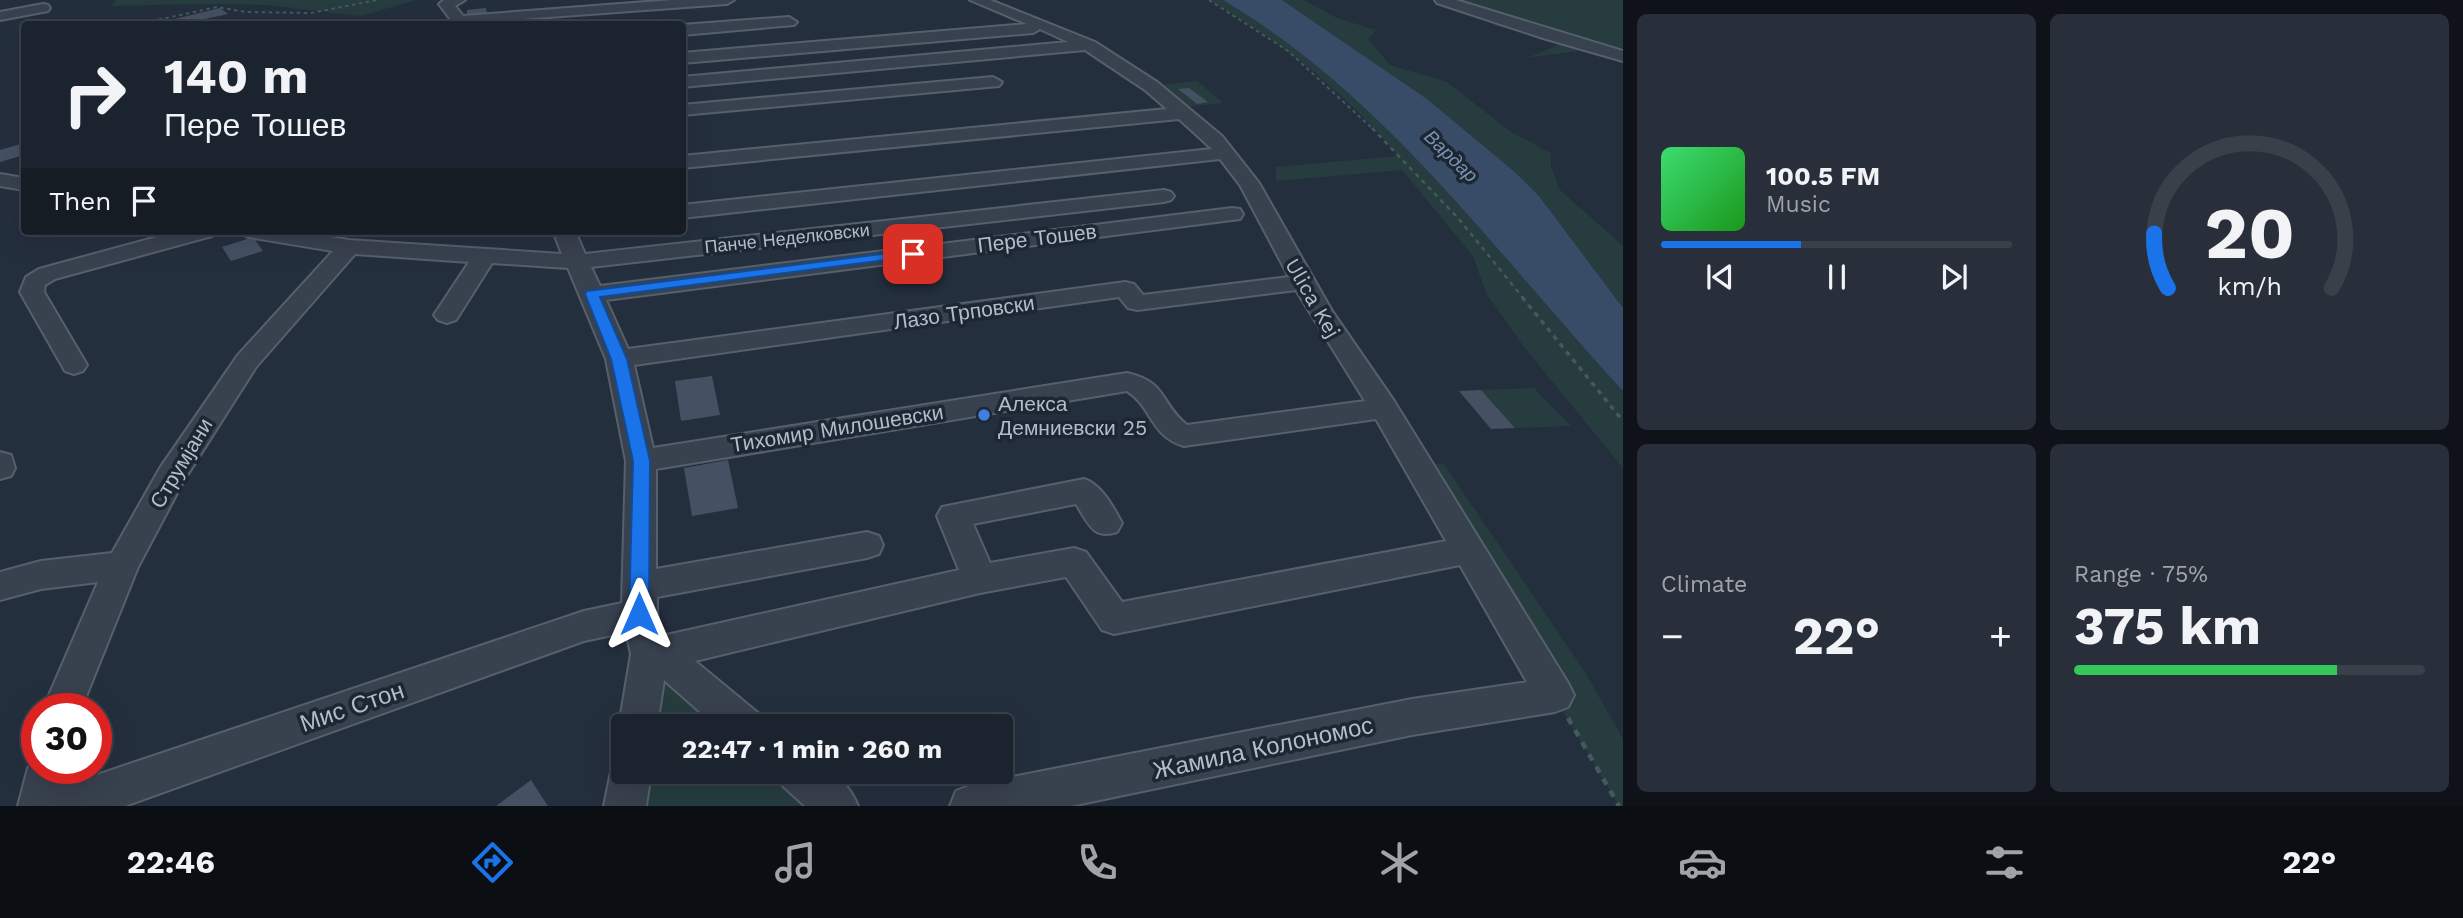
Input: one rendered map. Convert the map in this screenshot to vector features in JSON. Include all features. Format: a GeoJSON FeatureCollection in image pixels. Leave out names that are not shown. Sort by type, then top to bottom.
{"type":"FeatureCollection","features":[{"type":"Feature","properties":{"kind":"street"},"geometry":{"type":"LineString","coordinates":[[459,21],[451,4],[551,0]]}},
{"type":"Feature","properties":{"kind":"street"},"geometry":{"type":"LineString","coordinates":[[483,21],[727,0]]}},
{"type":"Feature","properties":{"kind":"street","name":"Ulica Kej"},"geometry":{"type":"LineString","coordinates":[[977,0],[1035,21],[1089,45],[1151,86],[1225,153],[1249,183],[1303,282],[1384,408],[1555,695]]}},
{"type":"Feature","properties":{"kind":"street"},"geometry":{"type":"LineString","coordinates":[[1442,0],[1548,35],[1623,56]]}},
{"type":"Feature","properties":{"kind":"street"},"geometry":{"type":"LineString","coordinates":[[0,16],[44,4]]}},
{"type":"Feature","properties":{"kind":"street"},"geometry":{"type":"LineString","coordinates":[[36,21],[44,4]]}},
{"type":"Feature","properties":{"kind":"street"},"geometry":{"type":"LineString","coordinates":[[686,30],[789,22]]}},
{"type":"Feature","properties":{"kind":"street"},"geometry":{"type":"LineString","coordinates":[[686,58],[1033,28]]}},
{"type":"Feature","properties":{"kind":"street"},"geometry":{"type":"LineString","coordinates":[[686,82],[1089,45]]}},
{"type":"Feature","properties":{"kind":"street"},"geometry":{"type":"LineString","coordinates":[[686,110],[993,82]]}},
{"type":"Feature","properties":{"kind":"street"},"geometry":{"type":"LineString","coordinates":[[686,162],[1182,113]]}},
{"type":"Feature","properties":{"kind":"street"},"geometry":{"type":"LineString","coordinates":[[686,212],[1225,153]]}},
{"type":"Feature","properties":{"kind":"street"},"geometry":{"type":"LineString","coordinates":[[0,180],[21,184]]}},
{"type":"Feature","properties":{"kind":"street","name":"Панче Неделковски"},"geometry":{"type":"LineString","coordinates":[[278,235],[349,247],[576,262],[1164,196]]}},
{"type":"Feature","properties":{"kind":"street","name":"Пере Тошев"},"geometry":{"type":"LineString","coordinates":[[592,294],[1232,214]]}},
{"type":"Feature","properties":{"kind":"street"},"geometry":{"type":"LineString","coordinates":[[74,365],[32,292],[34,282],[47,274],[189,235]]}},
{"type":"Feature","properties":{"kind":"street"},"geometry":{"type":"LineString","coordinates":[[566,235],[619,359],[641,461],[639,600],[654,653],[641,714]]}},
{"type":"Feature","properties":{"kind":"street","name":"Струмјани"},"geometry":{"type":"LineString","coordinates":[[66,693],[122,565],[171,476],[247,361],[349,247]]}},
{"type":"Feature","properties":{"kind":"street"},"geometry":{"type":"LineString","coordinates":[[447,314],[484,257]]}},
{"type":"Feature","properties":{"kind":"street","name":"Лазо Трповски"},"geometry":{"type":"LineString","coordinates":[[619,359],[1125,289],[1137,303],[1303,282]]}},
{"type":"Feature","properties":{"kind":"street","name":"Тихомир Милошевски"},"geometry":{"type":"LineString","coordinates":[[641,461],[1122,382],[1139,385],[1171,428],[1178,434],[1188,436],[1384,408]]}},
{"type":"Feature","properties":{"kind":"street"},"geometry":{"type":"LineString","coordinates":[[0,463],[0,468]]}},
{"type":"Feature","properties":{"kind":"street"},"geometry":{"type":"LineString","coordinates":[[980,579],[953,516],[1084,491],[1106,523]]}},
{"type":"Feature","properties":{"kind":"street","name":"Мис Стон"},"geometry":{"type":"LineString","coordinates":[[67,806],[584,626],[639,600],[867,545]]}},
{"type":"Feature","properties":{"kind":"street"},"geometry":{"type":"LineString","coordinates":[[654,653],[980,579],[1074,562],[1114,618],[1467,550]]}},
{"type":"Feature","properties":{"kind":"street"},"geometry":{"type":"LineString","coordinates":[[0,586],[41,575],[122,565]]}},
{"type":"Feature","properties":{"kind":"street"},"geometry":{"type":"LineString","coordinates":[[654,653],[729,714]]}},
{"type":"Feature","properties":{"kind":"street","name":"Жамила Колономос"},"geometry":{"type":"LineString","coordinates":[[971,806],[1412,717],[1555,695]]}},
{"type":"Feature","properties":{"kind":"street"},"geometry":{"type":"LineString","coordinates":[[39,806],[44,784]]}},
{"type":"Feature","properties":{"kind":"street"},"geometry":{"type":"LineString","coordinates":[[625,806],[629,784]]}},
{"type":"Feature","properties":{"kind":"street"},"geometry":{"type":"LineString","coordinates":[[811,784],[837,806]]}},
{"type":"Feature","properties":{"kind":"path"},"geometry":{"type":"LineString","coordinates":[[152,21],[217,7],[246,12],[311,13],[377,0]]}},
{"type":"Feature","properties":{"kind":"path"},"geometry":{"type":"LineString","coordinates":[[1209,0],[1288,51],[1384,139],[1458,218],[1623,421]]}},
{"type":"Feature","properties":{"kind":"path"},"geometry":{"type":"LineString","coordinates":[[1555,695],[1619,806]]}},
{"type":"Feature","properties":{"kind":"green space"},"geometry":{"type":"Polygon","coordinates":[[[116,0],[416,0],[361,16],[266,5],[111,6],[116,0]]]}},
{"type":"Feature","properties":{"kind":"green space"},"geometry":{"type":"Polygon","coordinates":[[[1209,0],[1223,0],[1282,39],[1337,83],[1388,130],[1484,232],[1623,391],[1623,468],[1524,347],[1486,293],[1473,256],[1402,170],[1276,181],[1276,167],[1398,156],[1357,111],[1310,69],[1260,32],[1209,0]]]}},
{"type":"Feature","properties":{"kind":"green space"},"geometry":{"type":"Polygon","coordinates":[[[1282,0],[1304,0],[1337,18],[1376,30],[1368,39],[1390,65],[1447,82],[1511,132],[1551,153],[1551,166],[1559,189],[1623,246],[1623,308],[1539,196],[1516,173],[1427,99],[1282,0]]]}},
{"type":"Feature","properties":{"kind":"green space"},"geometry":{"type":"Polygon","coordinates":[[[1445,0],[1623,0],[1623,62],[1585,50],[1527,58],[1570,40],[1492,25],[1498,19],[1445,0]]]}},
{"type":"Feature","properties":{"kind":"green space"},"geometry":{"type":"Polygon","coordinates":[[[1197,81],[1223,103],[1177,108],[1151,86],[1197,81]]]}},
{"type":"Feature","properties":{"kind":"green space"},"geometry":{"type":"Polygon","coordinates":[[[1534,388],[1571,426],[1515,428],[1481,390],[1534,388]]]}},
{"type":"Feature","properties":{"kind":"green space"},"geometry":{"type":"Polygon","coordinates":[[[1444,464],[1585,672],[1623,739],[1623,806],[1619,806],[1417,465],[1444,464]]]}},
{"type":"Feature","properties":{"kind":"green space"},"geometry":{"type":"Polygon","coordinates":[[[659,653],[730,714],[640,714],[649,654],[659,653]]]}},
{"type":"Feature","properties":{"kind":"green space"},"geometry":{"type":"Polygon","coordinates":[[[629,784],[811,784],[837,806],[625,806],[629,784]]]}},
{"type":"Feature","properties":{"kind":"water","name":"Вардар"},"geometry":{"type":"Polygon","coordinates":[[[1223,0],[1282,0],[1427,99],[1516,173],[1539,196],[1623,308],[1623,391],[1484,232],[1388,130],[1337,83],[1282,39],[1223,0]]]}},
{"type":"Feature","properties":{"kind":"building"},"geometry":{"type":"Polygon","coordinates":[[[220,8],[228,14],[196,21],[166,21],[220,8]]]}},
{"type":"Feature","properties":{"kind":"building"},"geometry":{"type":"Polygon","coordinates":[[[486,8],[487,16],[467,18],[467,10],[486,8]]]}},
{"type":"Feature","properties":{"kind":"building"},"geometry":{"type":"Polygon","coordinates":[[[1189,88],[1208,102],[1197,104],[1178,89],[1189,88]]]}},
{"type":"Feature","properties":{"kind":"building"},"geometry":{"type":"Polygon","coordinates":[[[21,144],[21,156],[0,162],[0,150],[21,144]]]}},
{"type":"Feature","properties":{"kind":"building"},"geometry":{"type":"Polygon","coordinates":[[[253,237],[263,251],[231,261],[222,247],[253,237]]]}},
{"type":"Feature","properties":{"kind":"building"},"geometry":{"type":"Polygon","coordinates":[[[712,376],[720,415],[681,421],[675,381],[712,376]]]}},
{"type":"Feature","properties":{"kind":"building"},"geometry":{"type":"Polygon","coordinates":[[[1481,390],[1515,428],[1491,429],[1459,391],[1481,390]]]}},
{"type":"Feature","properties":{"kind":"building"},"geometry":{"type":"Polygon","coordinates":[[[728,460],[738,508],[692,516],[684,468],[728,460]]]}},
{"type":"Feature","properties":{"kind":"building"},"geometry":{"type":"Polygon","coordinates":[[[531,780],[548,806],[496,806],[531,780]]]}},
{"type":"Feature","properties":{"kind":"place","name":"Алекса Демниевски 25"},"geometry":{"type":"Point","coordinates":[984,415]}},
{"type":"Feature","properties":{"kind":"route"},"geometry":{"type":"LineString","coordinates":[[639,614],[641,461],[624,376],[592,294],[913,254]]}}]}
